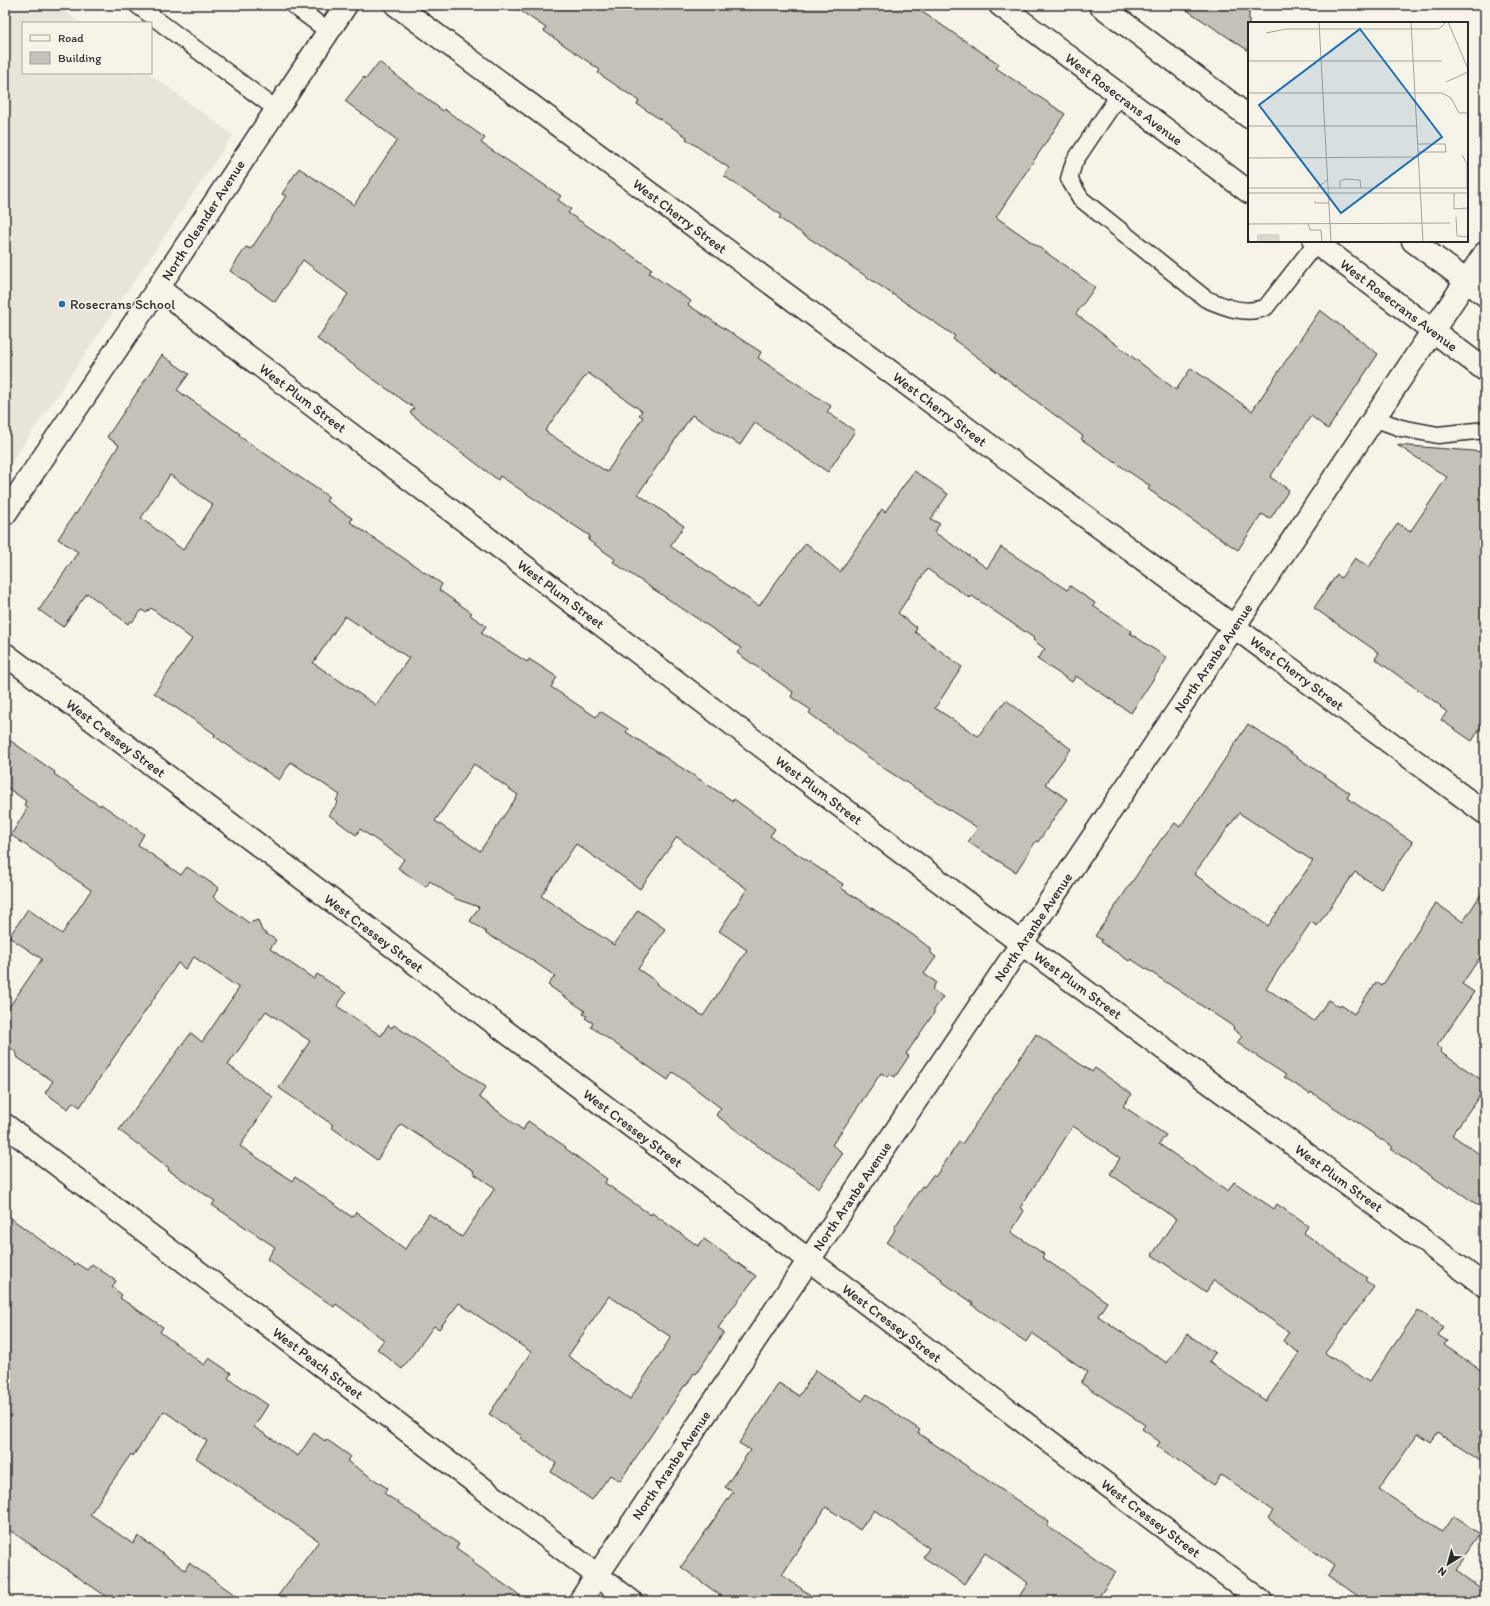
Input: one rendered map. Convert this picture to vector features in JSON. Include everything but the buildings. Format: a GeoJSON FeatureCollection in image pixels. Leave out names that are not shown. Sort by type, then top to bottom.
{"type":"FeatureCollection","features":[{"type":"Feature","properties":{"kind":"street","name":"North Oleander Avenue"},"geometry":{"type":"LineString","coordinates":[[5,514],[158,288],[346,5]]}},
{"type":"Feature","properties":{"kind":"street","name":"West Cherry Street"},"geometry":{"type":"LineString","coordinates":[[396,5],[1485,813]]}},
{"type":"Feature","properties":{"kind":"street","name":"West Rosecrans Avenue"},"geometry":{"type":"LineString","coordinates":[[1000,5],[1248,191]]}},
{"type":"Feature","properties":{"kind":"street"},"geometry":{"type":"LineString","coordinates":[[1100,5],[1248,116]]}},
{"type":"Feature","properties":{"kind":"street","name":"West Rosecrans Avenue"},"geometry":{"type":"LineString","coordinates":[[1315,242],[1485,370]]}},
{"type":"Feature","properties":{"kind":"street"},"geometry":{"type":"LineString","coordinates":[[1414,242],[1485,295]]}},
{"type":"Feature","properties":{"kind":"street","name":"North Aranbe Avenue"},"geometry":{"type":"LineString","coordinates":[[580,1601],[1485,253]]}},
{"type":"Feature","properties":{"kind":"street","name":"West Plum Street"},"geometry":{"type":"LineString","coordinates":[[158,288],[1022,944],[1485,1286]]}},
{"type":"Feature","properties":{"kind":"street","name":"West Cressey Street"},"geometry":{"type":"LineString","coordinates":[[5,654],[1261,1601]]}},
{"type":"Feature","properties":{"kind":"street","name":"West Peach Street"},"geometry":{"type":"LineString","coordinates":[[5,1125],[631,1601]]}},
{"type":"Feature","properties":{"kind":"lane"},"geometry":{"type":"LineString","coordinates":[[137,5],[276,109]]}},
{"type":"Feature","properties":{"kind":"lane"},"geometry":{"type":"LineString","coordinates":[[293,5],[328,32]]}},
{"type":"Feature","properties":{"kind":"lane"},"geometry":{"type":"LineString","coordinates":[[1119,95],[1074,162],[1069,179],[1081,199],[1206,299],[1228,308],[1256,312],[1266,307],[1315,242]]}},
{"type":"Feature","properties":{"kind":"lane"},"geometry":{"type":"LineString","coordinates":[[1373,418],[1401,428],[1438,435],[1485,430]]}},
{"type":"Feature","properties":{"kind":"shaded area","name":"Rosecrans School"},"geometry":{"type":"Polygon","coordinates":[[[5,5],[56,5],[80,22],[22,22],[22,74],[150,74],[233,135],[5,472],[5,5]]]}},
{"type":"Feature","properties":{"kind":"place","name":"Rosecrans School"},"geometry":{"type":"Point","coordinates":[62,304]}}]}
